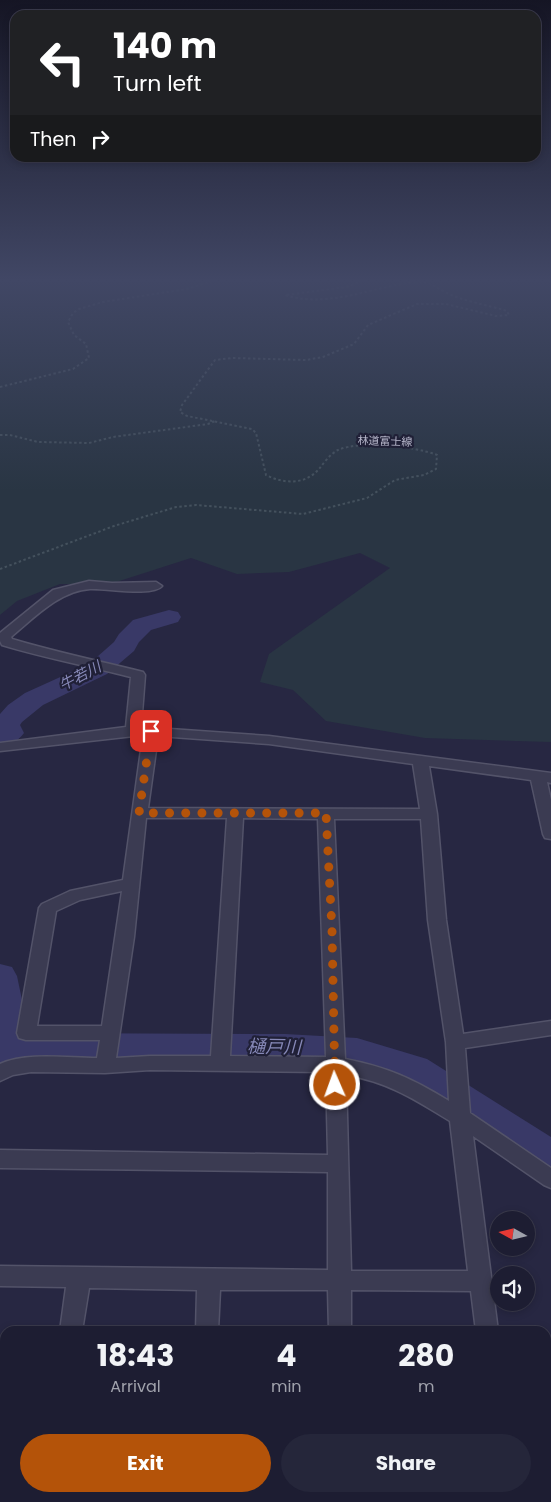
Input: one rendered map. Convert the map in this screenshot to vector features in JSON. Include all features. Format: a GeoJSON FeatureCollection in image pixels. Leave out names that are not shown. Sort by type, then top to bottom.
{"type":"FeatureCollection","features":[{"type":"Feature","properties":{"kind":"street"},"geometry":{"type":"LineString","coordinates":[[133,730],[138,675],[69,656],[54,656],[7,642],[4,636],[58,593],[89,586],[156,586]]}},
{"type":"Feature","properties":{"kind":"street"},"geometry":{"type":"LineString","coordinates":[[0,746],[133,730],[151,731],[269,740],[544,777],[551,834]]}},
{"type":"Feature","properties":{"kind":"street"},"geometry":{"type":"LineString","coordinates":[[105,1066],[151,731]]}},
{"type":"Feature","properties":{"kind":"street"},"geometry":{"type":"LineString","coordinates":[[420,760],[429,814],[436,920],[455,1042],[460,1118],[486,1326]]}},
{"type":"Feature","properties":{"kind":"street"},"geometry":{"type":"LineString","coordinates":[[220,1064],[235,812]]}},
{"type":"Feature","properties":{"kind":"street"},"geometry":{"type":"LineString","coordinates":[[139,813],[429,814]]}},
{"type":"Feature","properties":{"kind":"street"},"geometry":{"type":"LineString","coordinates":[[326,813],[332,930],[340,1326]]}},
{"type":"Feature","properties":{"kind":"street"},"geometry":{"type":"LineString","coordinates":[[110,1035],[26,1033],[48,908],[76,895],[130,884]]}},
{"type":"Feature","properties":{"kind":"street"},"geometry":{"type":"LineString","coordinates":[[455,1042],[551,1028]]}},
{"type":"Feature","properties":{"kind":"street"},"geometry":{"type":"LineString","coordinates":[[0,1073],[10,1068],[31,1065],[105,1066],[150,1063],[334,1065],[374,1072],[410,1087],[551,1179]]}},
{"type":"Feature","properties":{"kind":"street"},"geometry":{"type":"LineString","coordinates":[[0,1159],[338,1164]]}},
{"type":"Feature","properties":{"kind":"street"},"geometry":{"type":"LineString","coordinates":[[0,1276],[209,1280],[481,1281]]}},
{"type":"Feature","properties":{"kind":"street"},"geometry":{"type":"LineString","coordinates":[[72,1326],[79,1278]]}},
{"type":"Feature","properties":{"kind":"street"},"geometry":{"type":"LineString","coordinates":[[207,1326],[209,1280]]}},
{"type":"Feature","properties":{"kind":"path"},"geometry":{"type":"LineString","coordinates":[[0,387],[73,369],[90,358],[88,351]]}},
{"type":"Feature","properties":{"kind":"path","name":"林道富士線"},"geometry":{"type":"LineString","coordinates":[[0,569],[114,526],[176,507],[196,506],[302,514],[367,498],[395,480],[424,475],[436,469],[437,455],[430,451],[396,447],[358,446],[333,453],[312,476],[306,479],[286,482],[273,480],[266,475],[256,433],[252,429],[188,416],[180,412],[182,405],[214,360],[232,358],[306,360],[323,357],[337,351]]}},
{"type":"Feature","properties":{"kind":"path"},"geometry":{"type":"LineString","coordinates":[[0,435],[10,435],[38,442],[88,443],[113,437],[208,424],[215,421]]}},
{"type":"Feature","properties":{"kind":"shaded area"},"geometry":{"type":"Polygon","coordinates":[[[0,351],[551,351],[551,742],[425,738],[326,721],[293,690],[260,682],[269,654],[390,568],[360,553],[289,572],[237,574],[191,558],[110,584],[60,584],[17,601],[0,615],[0,351]]]}},
{"type":"Feature","properties":{"kind":"waterway","name":"牛若川"},"geometry":{"type":"LineString","coordinates":[[0,740],[10,733],[7,725],[17,711],[34,699],[98,669],[125,646],[128,639],[142,625],[169,617]]}},
{"type":"Feature","properties":{"kind":"waterway","name":"牛若川"},"geometry":{"type":"LineString","coordinates":[[0,976],[15,1046]]}},
{"type":"Feature","properties":{"kind":"waterway","name":"樋戸川"},"geometry":{"type":"LineString","coordinates":[[0,1052],[15,1046]]}},
{"type":"Feature","properties":{"kind":"waterway","name":"樋戸川"},"geometry":{"type":"LineString","coordinates":[[15,1046],[285,1047],[357,1051],[414,1069],[551,1156]]}},
{"type":"Feature","properties":{"kind":"route"},"geometry":{"type":"LineString","coordinates":[[151,731],[139,813],[326,813],[332,930],[335,1085]]}}]}
